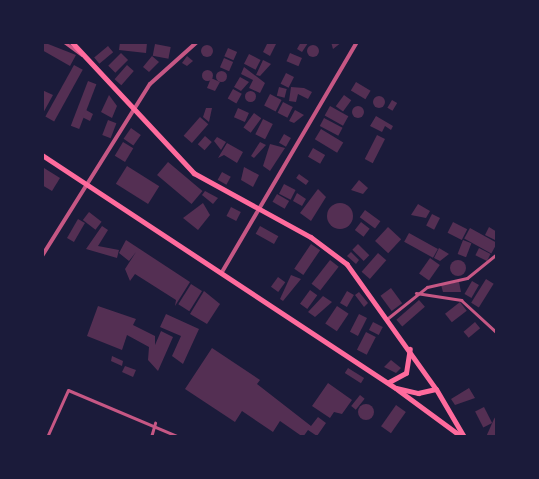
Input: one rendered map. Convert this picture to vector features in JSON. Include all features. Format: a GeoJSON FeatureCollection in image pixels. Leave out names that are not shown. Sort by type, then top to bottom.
{"type":"FeatureCollection","features":[{"type":"Feature","properties":{"kind":"highway"},"geometry":{"type":"LineString","coordinates":[[42,155],[389,382],[463,437]]}},
{"type":"Feature","properties":{"kind":"highway"},"geometry":{"type":"LineString","coordinates":[[396,388],[424,393],[436,389],[463,437]]}},
{"type":"Feature","properties":{"kind":"main road"},"geometry":{"type":"LineString","coordinates":[[72,42],[134,112],[194,173],[335,254],[388,318],[436,389]]}},
{"type":"Feature","properties":{"kind":"main road"},"geometry":{"type":"LineString","coordinates":[[389,382],[406,373],[410,349]]}},
{"type":"Feature","properties":{"kind":"street"},"geometry":{"type":"LineString","coordinates":[[64,42],[84,56]]}},
{"type":"Feature","properties":{"kind":"street"},"geometry":{"type":"LineString","coordinates":[[42,256],[157,76],[197,42]]}},
{"type":"Feature","properties":{"kind":"street"},"geometry":{"type":"LineString","coordinates":[[222,272],[357,42]]}},
{"type":"Feature","properties":{"kind":"street"},"geometry":{"type":"LineString","coordinates":[[388,318],[417,293],[438,282],[467,278],[497,254]]}},
{"type":"Feature","properties":{"kind":"street"},"geometry":{"type":"LineString","coordinates":[[417,293],[460,300],[497,333]]}},
{"type":"Feature","properties":{"kind":"street"},"geometry":{"type":"LineString","coordinates":[[47,437],[68,390],[155,423],[179,437]]}},
{"type":"Feature","properties":{"kind":"street"},"geometry":{"type":"LineString","coordinates":[[151,437],[155,423]]}},
{"type":"Feature","properties":{"kind":"building"},"geometry":{"type":"Polygon","coordinates":[[[43,42],[76,55],[70,66],[42,50],[43,42]]]}},
{"type":"Feature","properties":{"kind":"building"},"geometry":{"type":"Polygon","coordinates":[[[120,42],[147,43],[146,53],[119,50],[120,42]]]}},
{"type":"Feature","properties":{"kind":"building"},"geometry":{"type":"Polygon","coordinates":[[[268,42],[277,42],[270,56],[263,52],[268,42]]]}},
{"type":"Feature","properties":{"kind":"building"},"geometry":{"type":"Polygon","coordinates":[[[301,42],[308,43],[302,52],[297,49],[301,42]]]}},
{"type":"Feature","properties":{"kind":"building"},"geometry":{"type":"Polygon","coordinates":[[[331,42],[342,42],[333,49],[331,42]]]}},
{"type":"Feature","properties":{"kind":"building"},"geometry":{"type":"Polygon","coordinates":[[[155,44],[171,47],[168,59],[153,56],[155,44]]]}},
{"type":"Feature","properties":{"kind":"building"},"geometry":{"type":"Polygon","coordinates":[[[209,45],[213,51],[209,57],[205,57],[201,49],[209,45]]]}},
{"type":"Feature","properties":{"kind":"building"},"geometry":{"type":"Polygon","coordinates":[[[315,45],[319,51],[315,57],[311,57],[307,49],[315,45]]]}},
{"type":"Feature","properties":{"kind":"building"},"geometry":{"type":"Polygon","coordinates":[[[108,46],[113,52],[99,64],[94,58],[108,46]]]}},
{"type":"Feature","properties":{"kind":"building"},"geometry":{"type":"Polygon","coordinates":[[[228,48],[237,52],[233,60],[224,56],[228,48]]]}},
{"type":"Feature","properties":{"kind":"building"},"geometry":{"type":"Polygon","coordinates":[[[121,53],[128,60],[115,73],[108,66],[121,53]]]}},
{"type":"Feature","properties":{"kind":"building"},"geometry":{"type":"Polygon","coordinates":[[[290,53],[302,58],[298,66],[286,61],[290,53]]]}},
{"type":"Feature","properties":{"kind":"building"},"geometry":{"type":"Polygon","coordinates":[[[249,54],[261,60],[256,70],[244,64],[249,54]]]}},
{"type":"Feature","properties":{"kind":"building"},"geometry":{"type":"Polygon","coordinates":[[[152,56],[159,62],[149,72],[143,67],[152,56]]]}},
{"type":"Feature","properties":{"kind":"building"},"geometry":{"type":"Polygon","coordinates":[[[187,56],[193,61],[187,66],[182,63],[187,56]]]}},
{"type":"Feature","properties":{"kind":"building"},"geometry":{"type":"Polygon","coordinates":[[[224,58],[233,62],[229,71],[220,67],[224,58]]]}},
{"type":"Feature","properties":{"kind":"building"},"geometry":{"type":"Polygon","coordinates":[[[263,60],[271,64],[260,76],[256,75],[263,60]]]}},
{"type":"Feature","properties":{"kind":"building"},"geometry":{"type":"Polygon","coordinates":[[[74,65],[83,70],[54,121],[45,117],[74,65]]]}},
{"type":"Feature","properties":{"kind":"building"},"geometry":{"type":"Polygon","coordinates":[[[127,65],[134,71],[121,85],[115,79],[127,65]]]}},
{"type":"Feature","properties":{"kind":"building"},"geometry":{"type":"Polygon","coordinates":[[[244,67],[265,83],[260,93],[249,88],[253,80],[241,74],[244,67]]]}},
{"type":"Feature","properties":{"kind":"building"},"geometry":{"type":"Polygon","coordinates":[[[207,69],[213,75],[207,81],[201,75],[207,69]]]}},
{"type":"Feature","properties":{"kind":"building"},"geometry":{"type":"Polygon","coordinates":[[[221,71],[225,72],[225,80],[221,81],[217,80],[216,76],[217,72],[221,71]]]}},
{"type":"Feature","properties":{"kind":"building"},"geometry":{"type":"Polygon","coordinates":[[[286,73],[294,77],[289,88],[281,84],[286,73]]]}},
{"type":"Feature","properties":{"kind":"building"},"geometry":{"type":"Polygon","coordinates":[[[240,77],[249,82],[241,91],[234,87],[240,77]]]}},
{"type":"Feature","properties":{"kind":"building"},"geometry":{"type":"Polygon","coordinates":[[[211,78],[220,82],[215,91],[207,88],[211,78]]]}},
{"type":"Feature","properties":{"kind":"building"},"geometry":{"type":"Polygon","coordinates":[[[88,81],[96,84],[79,129],[71,126],[88,81]]]}},
{"type":"Feature","properties":{"kind":"building"},"geometry":{"type":"Polygon","coordinates":[[[356,82],[371,91],[365,99],[351,91],[356,82]]]}},
{"type":"Feature","properties":{"kind":"building"},"geometry":{"type":"Polygon","coordinates":[[[279,87],[287,89],[285,98],[277,96],[279,87]]]}},
{"type":"Feature","properties":{"kind":"building"},"geometry":{"type":"Polygon","coordinates":[[[291,87],[304,88],[312,92],[308,99],[298,94],[296,102],[289,101],[291,87]]]}},
{"type":"Feature","properties":{"kind":"building"},"geometry":{"type":"Polygon","coordinates":[[[233,89],[242,94],[236,103],[228,99],[233,89]]]}},
{"type":"Feature","properties":{"kind":"building"},"geometry":{"type":"Polygon","coordinates":[[[42,90],[53,95],[42,115],[42,90]]]}},
{"type":"Feature","properties":{"kind":"building"},"geometry":{"type":"Polygon","coordinates":[[[250,91],[254,92],[254,100],[250,101],[246,100],[245,96],[246,92],[250,91]]]}},
{"type":"Feature","properties":{"kind":"building"},"geometry":{"type":"Polygon","coordinates":[[[270,94],[282,100],[276,111],[264,106],[270,94]]]}},
{"type":"Feature","properties":{"kind":"building"},"geometry":{"type":"Polygon","coordinates":[[[109,95],[117,106],[112,118],[101,112],[109,95]]]}},
{"type":"Feature","properties":{"kind":"building"},"geometry":{"type":"Polygon","coordinates":[[[344,95],[351,100],[343,112],[336,106],[344,95]]]}},
{"type":"Feature","properties":{"kind":"building"},"geometry":{"type":"Polygon","coordinates":[[[379,96],[385,102],[379,108],[373,102],[379,96]]]}},
{"type":"Feature","properties":{"kind":"building"},"geometry":{"type":"Polygon","coordinates":[[[392,100],[397,103],[393,111],[387,108],[392,100]]]}},
{"type":"Feature","properties":{"kind":"building"},"geometry":{"type":"Polygon","coordinates":[[[283,102],[293,107],[287,118],[278,113],[283,102]]]}},
{"type":"Feature","properties":{"kind":"building"},"geometry":{"type":"Polygon","coordinates":[[[330,106],[348,116],[343,126],[325,116],[330,106]]]}},
{"type":"Feature","properties":{"kind":"building"},"geometry":{"type":"Polygon","coordinates":[[[360,106],[364,112],[360,118],[356,118],[352,110],[360,106]]]}},
{"type":"Feature","properties":{"kind":"building"},"geometry":{"type":"Polygon","coordinates":[[[206,108],[212,108],[209,122],[203,117],[206,108]]]}},
{"type":"Feature","properties":{"kind":"building"},"geometry":{"type":"Polygon","coordinates":[[[238,108],[249,113],[245,122],[234,117],[238,108]]]}},
{"type":"Feature","properties":{"kind":"building"},"geometry":{"type":"Polygon","coordinates":[[[86,110],[93,114],[90,121],[82,117],[86,110]]]}},
{"type":"Feature","properties":{"kind":"building"},"geometry":{"type":"Polygon","coordinates":[[[295,110],[304,115],[294,123],[289,121],[295,110]]]}},
{"type":"Feature","properties":{"kind":"building"},"geometry":{"type":"Polygon","coordinates":[[[254,113],[261,118],[251,133],[243,128],[254,113]]]}},
{"type":"Feature","properties":{"kind":"building"},"geometry":{"type":"Polygon","coordinates":[[[376,116],[393,126],[391,130],[385,126],[382,132],[370,126],[376,116]]]}},
{"type":"Feature","properties":{"kind":"building"},"geometry":{"type":"Polygon","coordinates":[[[200,117],[208,124],[192,143],[184,136],[200,117]]]}},
{"type":"Feature","properties":{"kind":"building"},"geometry":{"type":"Polygon","coordinates":[[[324,118],[343,128],[338,136],[320,126],[324,118]]]}},
{"type":"Feature","properties":{"kind":"building"},"geometry":{"type":"Polygon","coordinates":[[[263,119],[273,124],[265,139],[255,134],[263,119]]]}},
{"type":"Feature","properties":{"kind":"building"},"geometry":{"type":"Polygon","coordinates":[[[108,120],[116,123],[111,138],[102,135],[108,120]]]}},
{"type":"Feature","properties":{"kind":"building"},"geometry":{"type":"Polygon","coordinates":[[[131,128],[141,135],[133,146],[124,139],[131,128]]]}},
{"type":"Feature","properties":{"kind":"building"},"geometry":{"type":"Polygon","coordinates":[[[321,129],[343,142],[337,153],[315,139],[321,129]]]}},
{"type":"Feature","properties":{"kind":"building"},"geometry":{"type":"Polygon","coordinates":[[[284,134],[291,138],[286,147],[279,143],[284,134]]]}},
{"type":"Feature","properties":{"kind":"building"},"geometry":{"type":"Polygon","coordinates":[[[377,135],[385,139],[373,163],[365,159],[377,135]]]}},
{"type":"Feature","properties":{"kind":"building"},"geometry":{"type":"Polygon","coordinates":[[[205,136],[212,142],[205,150],[198,144],[205,136]]]}},
{"type":"Feature","properties":{"kind":"building"},"geometry":{"type":"Polygon","coordinates":[[[217,137],[226,142],[221,150],[214,141],[217,137]]]}},
{"type":"Feature","properties":{"kind":"building"},"geometry":{"type":"Polygon","coordinates":[[[123,142],[133,148],[125,162],[115,156],[123,142]]]}},
{"type":"Feature","properties":{"kind":"building"},"geometry":{"type":"Polygon","coordinates":[[[260,142],[266,145],[254,158],[251,156],[260,142]]]}},
{"type":"Feature","properties":{"kind":"building"},"geometry":{"type":"Polygon","coordinates":[[[227,143],[243,152],[237,163],[224,155],[218,158],[227,143]]]}},
{"type":"Feature","properties":{"kind":"building"},"geometry":{"type":"Polygon","coordinates":[[[270,144],[285,148],[270,171],[263,166],[270,144]]]}},
{"type":"Feature","properties":{"kind":"building"},"geometry":{"type":"Polygon","coordinates":[[[313,148],[325,155],[320,164],[308,157],[313,148]]]}},
{"type":"Feature","properties":{"kind":"building"},"geometry":{"type":"Polygon","coordinates":[[[168,162],[202,191],[192,204],[157,175],[168,162]]]}},
{"type":"Feature","properties":{"kind":"building"},"geometry":{"type":"Polygon","coordinates":[[[127,166],[159,186],[148,204],[116,184],[127,166]]]}},
{"type":"Feature","properties":{"kind":"building"},"geometry":{"type":"Polygon","coordinates":[[[244,167],[259,175],[253,187],[241,180],[244,167]]]}},
{"type":"Feature","properties":{"kind":"building"},"geometry":{"type":"Polygon","coordinates":[[[44,168],[60,178],[52,191],[42,185],[44,168]]]}},
{"type":"Feature","properties":{"kind":"building"},"geometry":{"type":"Polygon","coordinates":[[[222,172],[231,177],[226,185],[218,180],[222,172]]]}},
{"type":"Feature","properties":{"kind":"building"},"geometry":{"type":"Polygon","coordinates":[[[299,174],[309,181],[306,185],[296,178],[299,174]]]}},
{"type":"Feature","properties":{"kind":"building"},"geometry":{"type":"Polygon","coordinates":[[[359,180],[368,188],[363,194],[351,190],[359,180]]]}},
{"type":"Feature","properties":{"kind":"building"},"geometry":{"type":"Polygon","coordinates":[[[284,184],[296,190],[291,200],[279,194],[284,184]]]}},
{"type":"Feature","properties":{"kind":"building"},"geometry":{"type":"Polygon","coordinates":[[[318,189],[326,197],[311,221],[300,213],[318,189]]]}},
{"type":"Feature","properties":{"kind":"building"},"geometry":{"type":"Polygon","coordinates":[[[205,191],[218,198],[213,204],[202,195],[205,191]]]}},
{"type":"Feature","properties":{"kind":"building"},"geometry":{"type":"Polygon","coordinates":[[[297,193],[306,199],[302,206],[293,201],[297,193]]]}},
{"type":"Feature","properties":{"kind":"building"},"geometry":{"type":"Polygon","coordinates":[[[277,194],[289,201],[285,209],[272,202],[277,194]]]}},
{"type":"Feature","properties":{"kind":"building"},"geometry":{"type":"Polygon","coordinates":[[[203,203],[210,215],[198,230],[183,218],[203,203]]]}},
{"type":"Feature","properties":{"kind":"building"},"geometry":{"type":"Polygon","coordinates":[[[340,203],[349,207],[353,216],[349,225],[340,229],[331,225],[327,216],[331,207],[340,203]]]}},
{"type":"Feature","properties":{"kind":"building"},"geometry":{"type":"Polygon","coordinates":[[[418,204],[430,211],[426,218],[411,215],[418,204]]]}},
{"type":"Feature","properties":{"kind":"building"},"geometry":{"type":"Polygon","coordinates":[[[231,207],[241,212],[236,221],[226,216],[231,207]]]}},
{"type":"Feature","properties":{"kind":"building"},"geometry":{"type":"Polygon","coordinates":[[[365,210],[380,221],[375,228],[360,217],[365,210]]]}},
{"type":"Feature","properties":{"kind":"building"},"geometry":{"type":"Polygon","coordinates":[[[89,212],[102,222],[95,230],[83,220],[89,212]]]}},
{"type":"Feature","properties":{"kind":"building"},"geometry":{"type":"Polygon","coordinates":[[[432,214],[440,218],[434,230],[426,226],[432,214]]]}},
{"type":"Feature","properties":{"kind":"building"},"geometry":{"type":"Polygon","coordinates":[[[78,219],[85,223],[74,242],[67,238],[78,219]]]}},
{"type":"Feature","properties":{"kind":"building"},"geometry":{"type":"Polygon","coordinates":[[[361,222],[370,229],[364,237],[355,230],[361,222]]]}},
{"type":"Feature","properties":{"kind":"building"},"geometry":{"type":"Polygon","coordinates":[[[453,222],[467,229],[462,240],[448,233],[453,222]]]}},
{"type":"Feature","properties":{"kind":"building"},"geometry":{"type":"Polygon","coordinates":[[[102,226],[108,230],[98,246],[119,250],[117,258],[86,249],[102,226]]]}},
{"type":"Feature","properties":{"kind":"building"},"geometry":{"type":"Polygon","coordinates":[[[260,226],[278,236],[274,244],[256,234],[260,226]]]}},
{"type":"Feature","properties":{"kind":"building"},"geometry":{"type":"Polygon","coordinates":[[[388,227],[401,239],[388,253],[375,241],[388,227]]]}},
{"type":"Feature","properties":{"kind":"building"},"geometry":{"type":"Polygon","coordinates":[[[489,227],[497,232],[497,241],[485,235],[489,227]]]}},
{"type":"Feature","properties":{"kind":"building"},"geometry":{"type":"Polygon","coordinates":[[[470,228],[497,243],[491,254],[464,238],[470,228]]]}},
{"type":"Feature","properties":{"kind":"building"},"geometry":{"type":"Polygon","coordinates":[[[409,233],[438,249],[433,258],[404,242],[409,233]]]}},
{"type":"Feature","properties":{"kind":"building"},"geometry":{"type":"Polygon","coordinates":[[[126,240],[190,282],[175,306],[176,300],[135,274],[130,281],[125,269],[136,252],[129,261],[119,253],[126,240]]]}},
{"type":"Feature","properties":{"kind":"building"},"geometry":{"type":"Polygon","coordinates":[[[463,240],[471,243],[466,257],[458,254],[463,240]]]}},
{"type":"Feature","properties":{"kind":"building"},"geometry":{"type":"Polygon","coordinates":[[[311,244],[320,250],[303,275],[294,269],[311,244]]]}},
{"type":"Feature","properties":{"kind":"building"},"geometry":{"type":"Polygon","coordinates":[[[358,244],[369,255],[364,261],[352,250],[358,244]]]}},
{"type":"Feature","properties":{"kind":"building"},"geometry":{"type":"Polygon","coordinates":[[[439,248],[449,254],[440,261],[434,258],[439,248]]]}},
{"type":"Feature","properties":{"kind":"building"},"geometry":{"type":"Polygon","coordinates":[[[479,248],[491,254],[487,261],[475,255],[479,248]]]}},
{"type":"Feature","properties":{"kind":"building"},"geometry":{"type":"Polygon","coordinates":[[[351,252],[359,260],[356,264],[347,256],[351,252]]]}},
{"type":"Feature","properties":{"kind":"building"},"geometry":{"type":"Polygon","coordinates":[[[378,253],[386,260],[370,279],[362,272],[378,253]]]}},
{"type":"Feature","properties":{"kind":"building"},"geometry":{"type":"Polygon","coordinates":[[[430,258],[440,265],[429,280],[419,274],[430,258]]]}},
{"type":"Feature","properties":{"kind":"building"},"geometry":{"type":"Polygon","coordinates":[[[330,260],[339,267],[320,290],[312,284],[330,260]]]}},
{"type":"Feature","properties":{"kind":"building"},"geometry":{"type":"Polygon","coordinates":[[[458,260],[464,262],[466,268],[464,274],[458,276],[452,274],[450,268],[452,262],[458,260]]]}},
{"type":"Feature","properties":{"kind":"building"},"geometry":{"type":"Polygon","coordinates":[[[291,275],[301,279],[283,301],[280,299],[291,275]]]}},
{"type":"Feature","properties":{"kind":"building"},"geometry":{"type":"Polygon","coordinates":[[[278,277],[285,282],[278,292],[271,287],[278,277]]]}},
{"type":"Feature","properties":{"kind":"building"},"geometry":{"type":"Polygon","coordinates":[[[486,279],[494,284],[479,308],[471,303],[486,279]]]}},
{"type":"Feature","properties":{"kind":"building"},"geometry":{"type":"Polygon","coordinates":[[[472,281],[479,285],[471,298],[464,294],[472,281]]]}},
{"type":"Feature","properties":{"kind":"building"},"geometry":{"type":"Polygon","coordinates":[[[459,282],[461,292],[443,292],[441,285],[459,282]]]}},
{"type":"Feature","properties":{"kind":"building"},"geometry":{"type":"Polygon","coordinates":[[[191,284],[202,291],[189,311],[178,304],[191,284]]]}},
{"type":"Feature","properties":{"kind":"building"},"geometry":{"type":"Polygon","coordinates":[[[391,288],[402,303],[392,311],[380,296],[391,288]]]}},
{"type":"Feature","properties":{"kind":"building"},"geometry":{"type":"Polygon","coordinates":[[[310,290],[317,295],[307,309],[300,304],[310,290]]]}},
{"type":"Feature","properties":{"kind":"building"},"geometry":{"type":"Polygon","coordinates":[[[204,291],[220,304],[207,324],[190,314],[204,291]]]}},
{"type":"Feature","properties":{"kind":"building"},"geometry":{"type":"Polygon","coordinates":[[[347,291],[354,295],[347,307],[340,303],[347,291]]]}},
{"type":"Feature","properties":{"kind":"building"},"geometry":{"type":"Polygon","coordinates":[[[359,292],[368,303],[364,307],[355,295],[359,292]]]}},
{"type":"Feature","properties":{"kind":"building"},"geometry":{"type":"Polygon","coordinates":[[[323,296],[332,302],[315,317],[308,312],[323,296]]]}},
{"type":"Feature","properties":{"kind":"building"},"geometry":{"type":"Polygon","coordinates":[[[419,300],[425,307],[402,326],[396,320],[419,300]]]}},
{"type":"Feature","properties":{"kind":"building"},"geometry":{"type":"Polygon","coordinates":[[[460,302],[467,311],[452,322],[445,314],[460,302]]]}},
{"type":"Feature","properties":{"kind":"building"},"geometry":{"type":"Polygon","coordinates":[[[98,306],[136,319],[133,325],[155,336],[155,345],[161,331],[173,337],[158,371],[148,360],[149,347],[127,335],[122,350],[87,336],[98,306]]]}},
{"type":"Feature","properties":{"kind":"building"},"geometry":{"type":"Polygon","coordinates":[[[337,306],[349,314],[337,331],[325,323],[337,306]]]}},
{"type":"Feature","properties":{"kind":"building"},"geometry":{"type":"Polygon","coordinates":[[[166,314],[199,329],[183,364],[172,356],[181,336],[160,327],[166,314]]]}},
{"type":"Feature","properties":{"kind":"building"},"geometry":{"type":"Polygon","coordinates":[[[359,314],[367,318],[358,336],[350,332],[359,314]]]}},
{"type":"Feature","properties":{"kind":"building"},"geometry":{"type":"Polygon","coordinates":[[[373,322],[383,327],[379,335],[369,330],[373,322]]]}},
{"type":"Feature","properties":{"kind":"building"},"geometry":{"type":"Polygon","coordinates":[[[475,322],[480,328],[469,338],[464,332],[475,322]]]}},
{"type":"Feature","properties":{"kind":"building"},"geometry":{"type":"Polygon","coordinates":[[[366,332],[376,337],[367,355],[357,350],[366,332]]]}},
{"type":"Feature","properties":{"kind":"building"},"geometry":{"type":"Polygon","coordinates":[[[212,348],[260,380],[257,384],[311,426],[318,417],[326,423],[317,436],[308,430],[303,437],[280,421],[273,432],[242,411],[235,422],[185,389],[212,348]]]}},
{"type":"Feature","properties":{"kind":"building"},"geometry":{"type":"Polygon","coordinates":[[[112,356],[123,361],[122,366],[111,361],[112,356]]]}},
{"type":"Feature","properties":{"kind":"building"},"geometry":{"type":"Polygon","coordinates":[[[391,360],[401,368],[396,373],[384,367],[391,360]]]}},
{"type":"Feature","properties":{"kind":"building"},"geometry":{"type":"Polygon","coordinates":[[[125,366],[136,370],[133,377],[122,372],[125,366]]]}},
{"type":"Feature","properties":{"kind":"building"},"geometry":{"type":"Polygon","coordinates":[[[348,368],[364,378],[361,383],[345,373],[348,368]]]}},
{"type":"Feature","properties":{"kind":"building"},"geometry":{"type":"Polygon","coordinates":[[[328,383],[352,400],[342,414],[334,412],[330,418],[312,406],[328,383]]]}},
{"type":"Feature","properties":{"kind":"building"},"geometry":{"type":"Polygon","coordinates":[[[469,388],[475,398],[455,405],[451,399],[469,388]]]}},
{"type":"Feature","properties":{"kind":"building"},"geometry":{"type":"Polygon","coordinates":[[[360,395],[365,399],[356,410],[351,406],[360,395]]]}},
{"type":"Feature","properties":{"kind":"building"},"geometry":{"type":"Polygon","coordinates":[[[366,404],[372,406],[374,412],[372,418],[366,420],[360,418],[358,412],[360,406],[366,404]]]}},
{"type":"Feature","properties":{"kind":"building"},"geometry":{"type":"Polygon","coordinates":[[[396,405],[406,412],[391,433],[381,426],[396,405]]]}},
{"type":"Feature","properties":{"kind":"building"},"geometry":{"type":"Polygon","coordinates":[[[484,407],[492,423],[483,428],[475,412],[484,407]]]}},
{"type":"Feature","properties":{"kind":"building"},"geometry":{"type":"Polygon","coordinates":[[[497,414],[497,437],[486,437],[494,419],[497,414]]]}}]}
